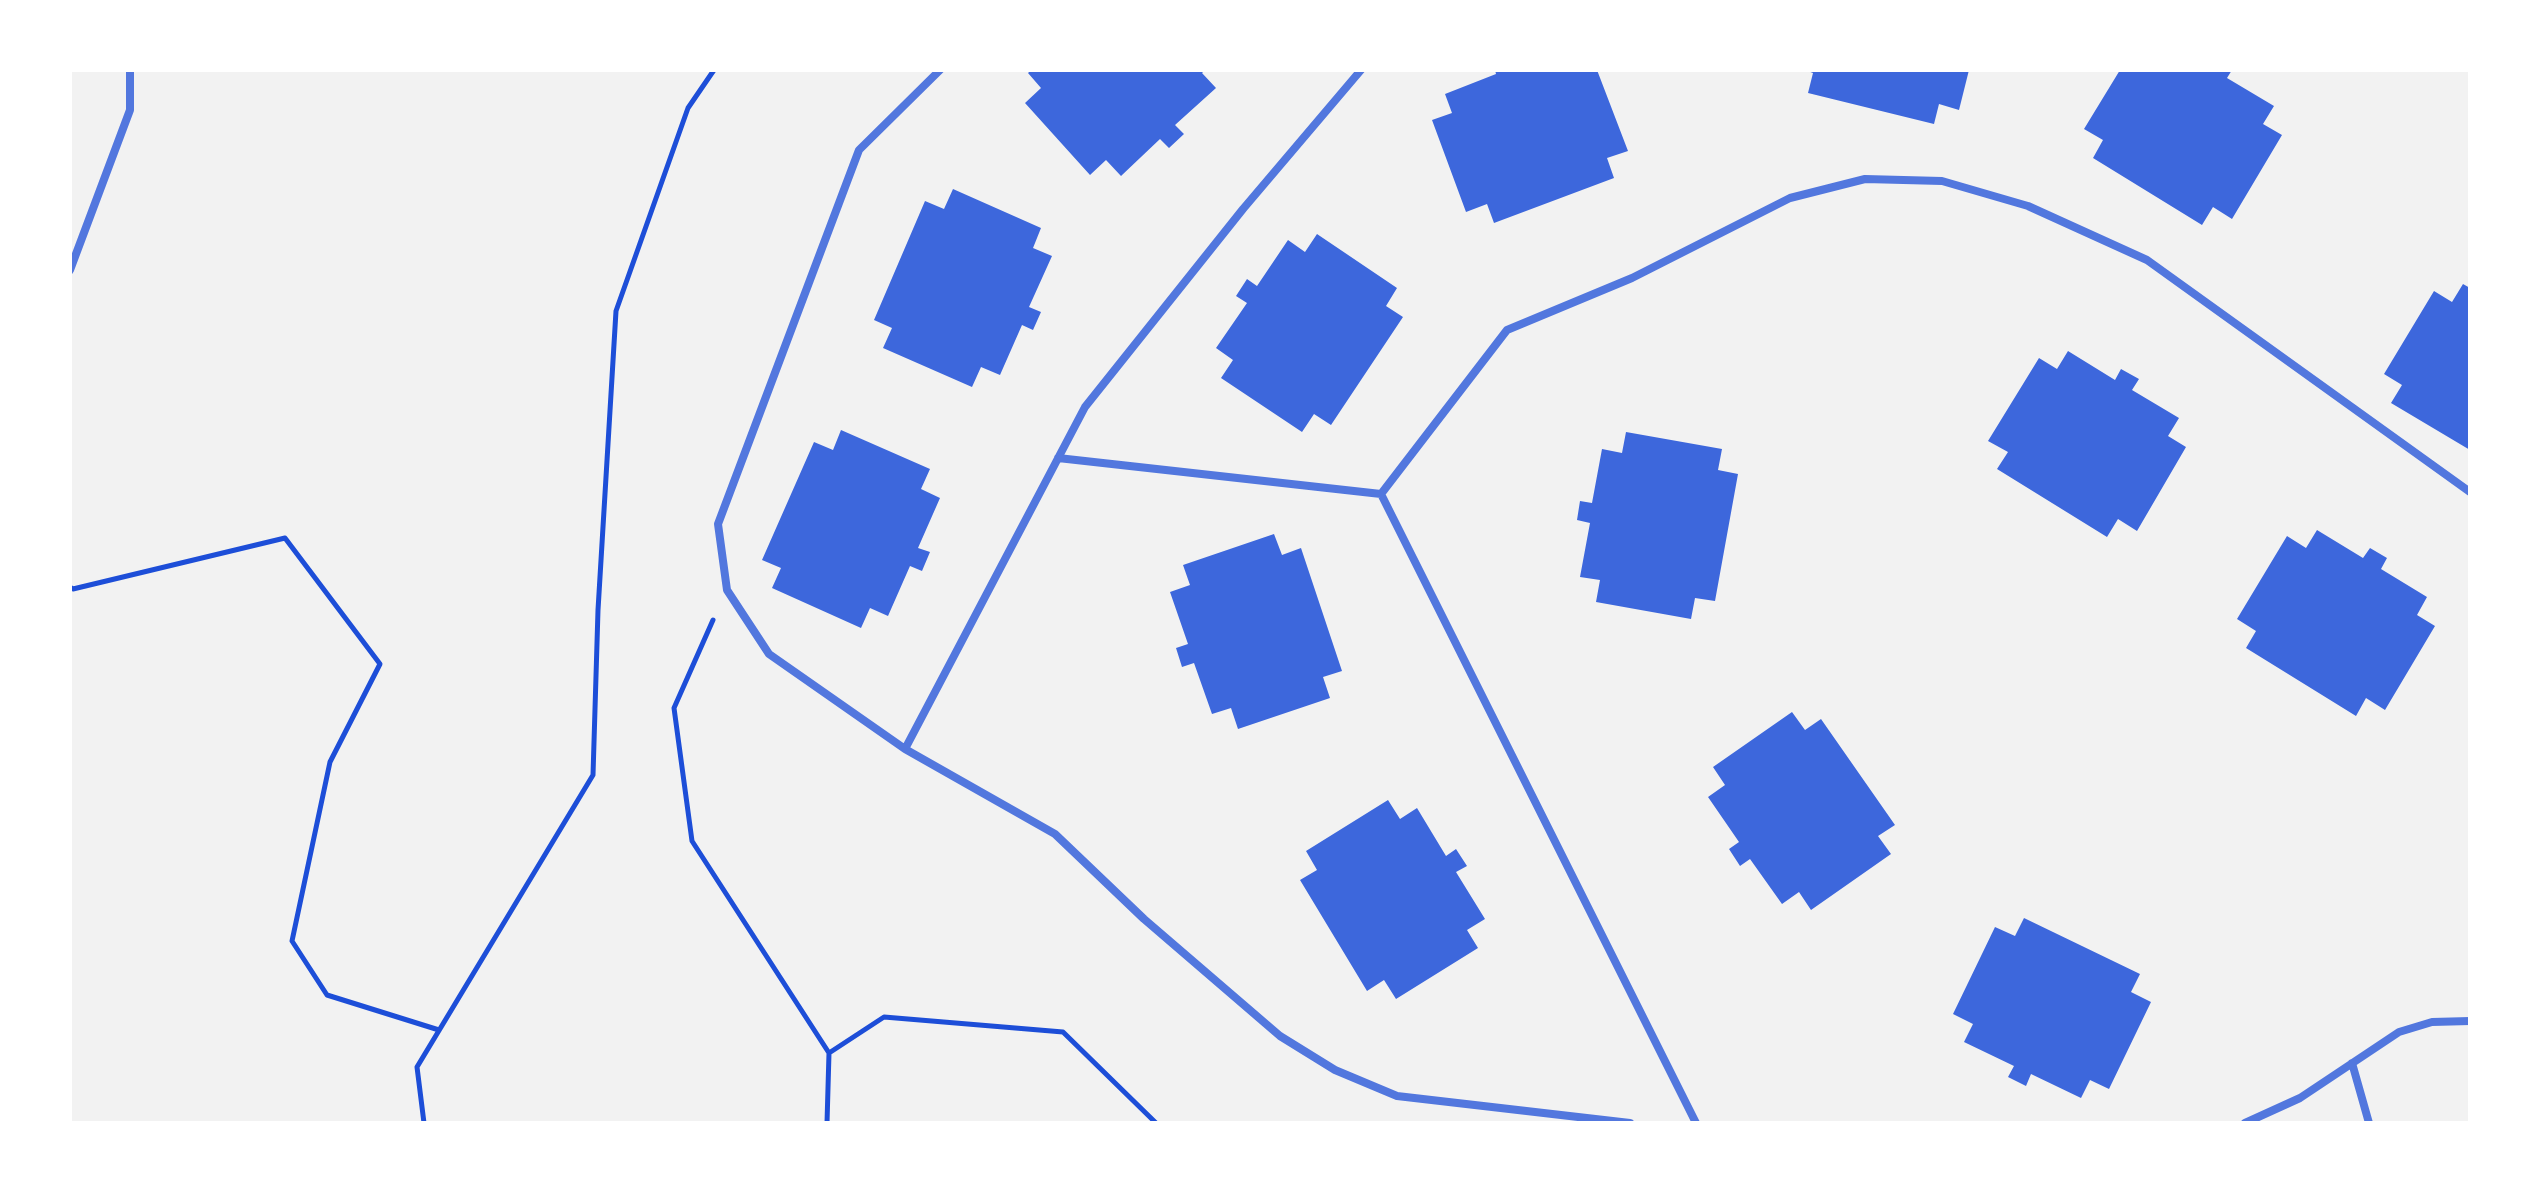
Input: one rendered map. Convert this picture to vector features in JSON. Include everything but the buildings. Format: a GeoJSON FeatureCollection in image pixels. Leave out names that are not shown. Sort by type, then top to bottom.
{"type":"FeatureCollection","features":[{"type":"Feature","properties":{"kind":"street"},"geometry":{"type":"LineString","coordinates":[[70,270],[130,110],[130,70]]}},
{"type":"Feature","properties":{"kind":"street"},"geometry":{"type":"LineString","coordinates":[[940,70],[859,150],[718,524],[727,590],[769,654],[905,749],[1055,834],[1144,919],[1280,1036],[1335,1070],[1397,1096],[1630,1123]]}},
{"type":"Feature","properties":{"kind":"street"},"geometry":{"type":"LineString","coordinates":[[905,749],[1085,407],[1243,209],[1361,70]]}},
{"type":"Feature","properties":{"kind":"street"},"geometry":{"type":"LineString","coordinates":[[1381,494],[1507,330],[1632,278],[1790,198],[1865,179],[1942,181],[1956,185],[2028,206],[2147,260],[2470,492]]}},
{"type":"Feature","properties":{"kind":"street"},"geometry":{"type":"LineString","coordinates":[[1058,458],[1381,494]]}},
{"type":"Feature","properties":{"kind":"street"},"geometry":{"type":"LineString","coordinates":[[1381,494],[1696,1123]]}},
{"type":"Feature","properties":{"kind":"street"},"geometry":{"type":"LineString","coordinates":[[2245,1123],[2300,1098],[2399,1032],[2432,1022],[2470,1021]]}},
{"type":"Feature","properties":{"kind":"street"},"geometry":{"type":"LineString","coordinates":[[2352,1063],[2369,1123]]}},
{"type":"Feature","properties":{"kind":"path"},"geometry":{"type":"LineString","coordinates":[[424,1123],[417,1067],[593,775],[598,610],[616,311],[688,108],[714,70]]}},
{"type":"Feature","properties":{"kind":"path"},"geometry":{"type":"LineString","coordinates":[[70,587],[73,589],[285,538],[380,664],[330,762],[292,941],[327,995],[439,1030]]}},
{"type":"Feature","properties":{"kind":"path"},"geometry":{"type":"LineString","coordinates":[[727,590],[674,708],[692,841],[829,1053],[827,1123]]}},
{"type":"Feature","properties":{"kind":"path"},"geometry":{"type":"LineString","coordinates":[[829,1053],[884,1017],[1063,1032],[1156,1123]]}}]}
